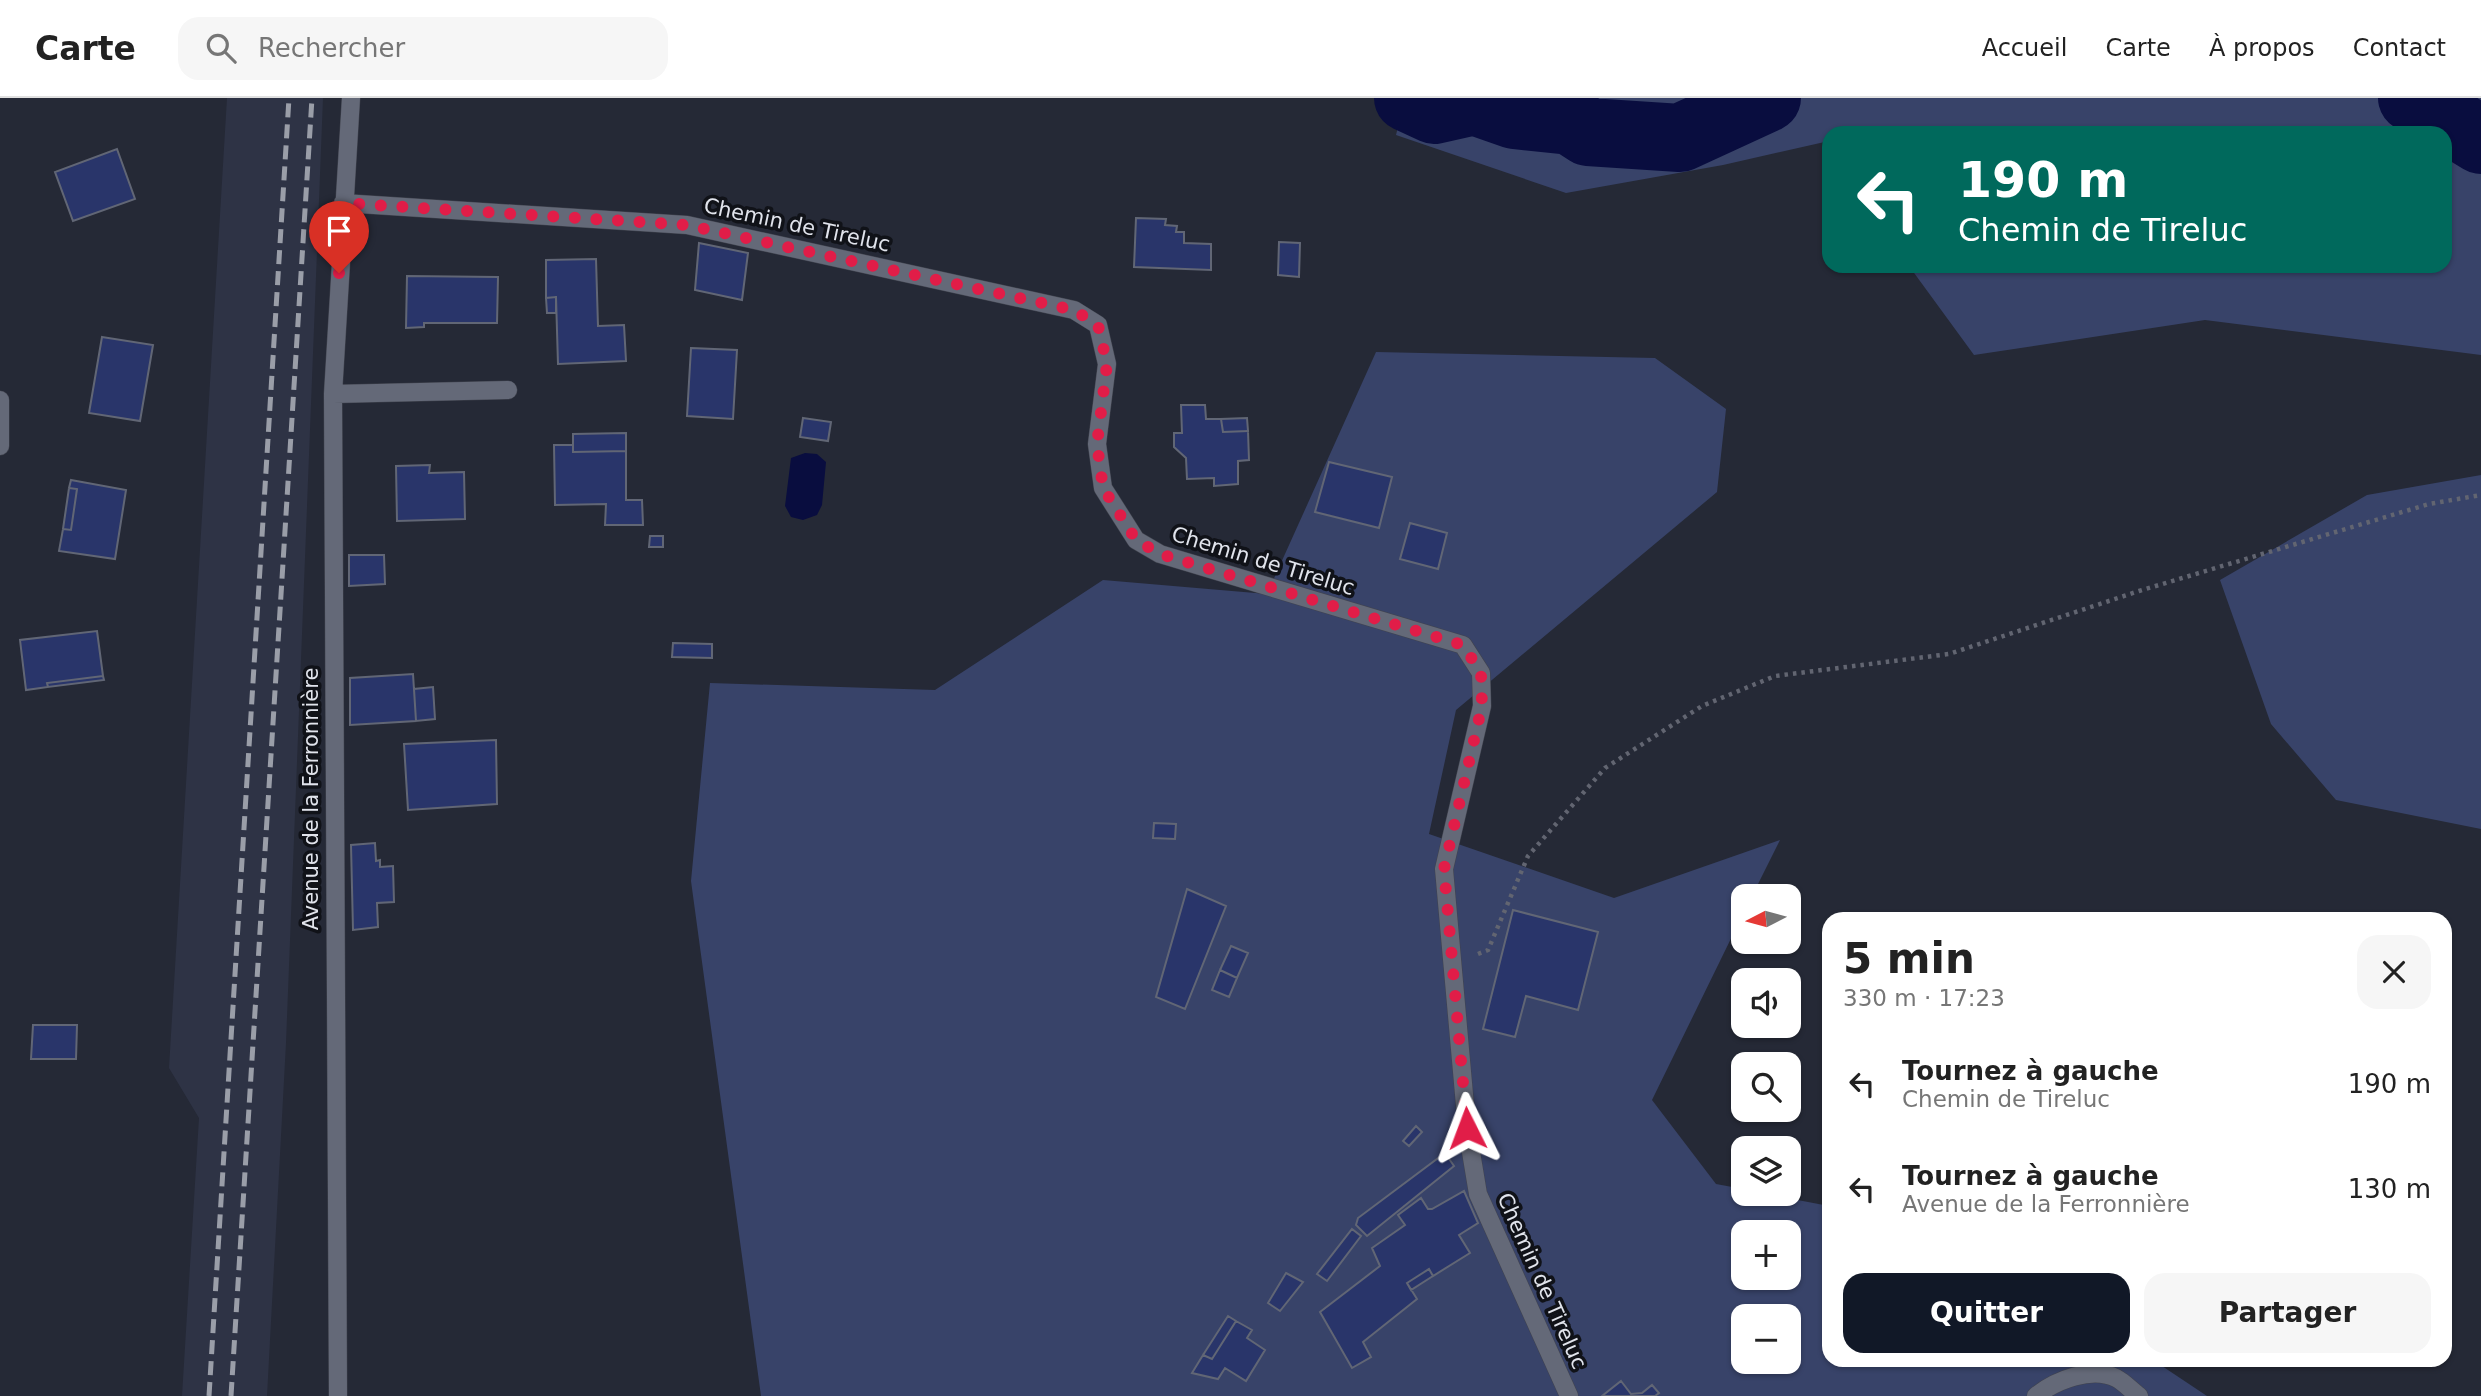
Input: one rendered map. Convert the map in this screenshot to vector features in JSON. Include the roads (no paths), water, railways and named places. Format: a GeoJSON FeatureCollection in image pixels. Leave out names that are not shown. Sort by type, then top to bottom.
{"type":"FeatureCollection","features":[{"type":"Feature","properties":{"kind":"street","name":"Avenue de la Ferronnière"},"geometry":{"type":"LineString","coordinates":[[338,1396],[333,394],[351,98]]}},
{"type":"Feature","properties":{"kind":"street","name":"Chemin de Tireluc"},"geometry":{"type":"LineString","coordinates":[[343,203],[687,225],[1074,310],[1098,325],[1107,364],[1097,444],[1103,488],[1136,540],[1160,554],[1463,645],[1481,673],[1482,706],[1444,869],[1455,964],[1467,1128],[1478,1194],[1569,1396]]}},
{"type":"Feature","properties":{"kind":"street"},"geometry":{"type":"LineString","coordinates":[[333,394],[508,390]]}},
{"type":"Feature","properties":{"kind":"street"},"geometry":{"type":"LineString","coordinates":[[0,400],[0,446]]}},
{"type":"Feature","properties":{"kind":"street"},"geometry":{"type":"LineString","coordinates":[[2036,1396],[2048,1386],[2084,1374],[2116,1377],[2139,1396]]}},
{"type":"Feature","properties":{"kind":"waterway"},"geometry":{"type":"LineString","coordinates":[[1408,98],[1434,110],[1474,101],[1514,115],[1571,121],[1588,132],[1680,138],[1767,98]]}},
{"type":"Feature","properties":{"kind":"waterway"},"geometry":{"type":"LineString","coordinates":[[2412,98],[2481,140]]}},
{"type":"Feature","properties":{"kind":"railway"},"geometry":{"type":"LineString","coordinates":[[209,1396],[289,98]]}},
{"type":"Feature","properties":{"kind":"railway"},"geometry":{"type":"LineString","coordinates":[[231,1396],[312,98]]}}]}
